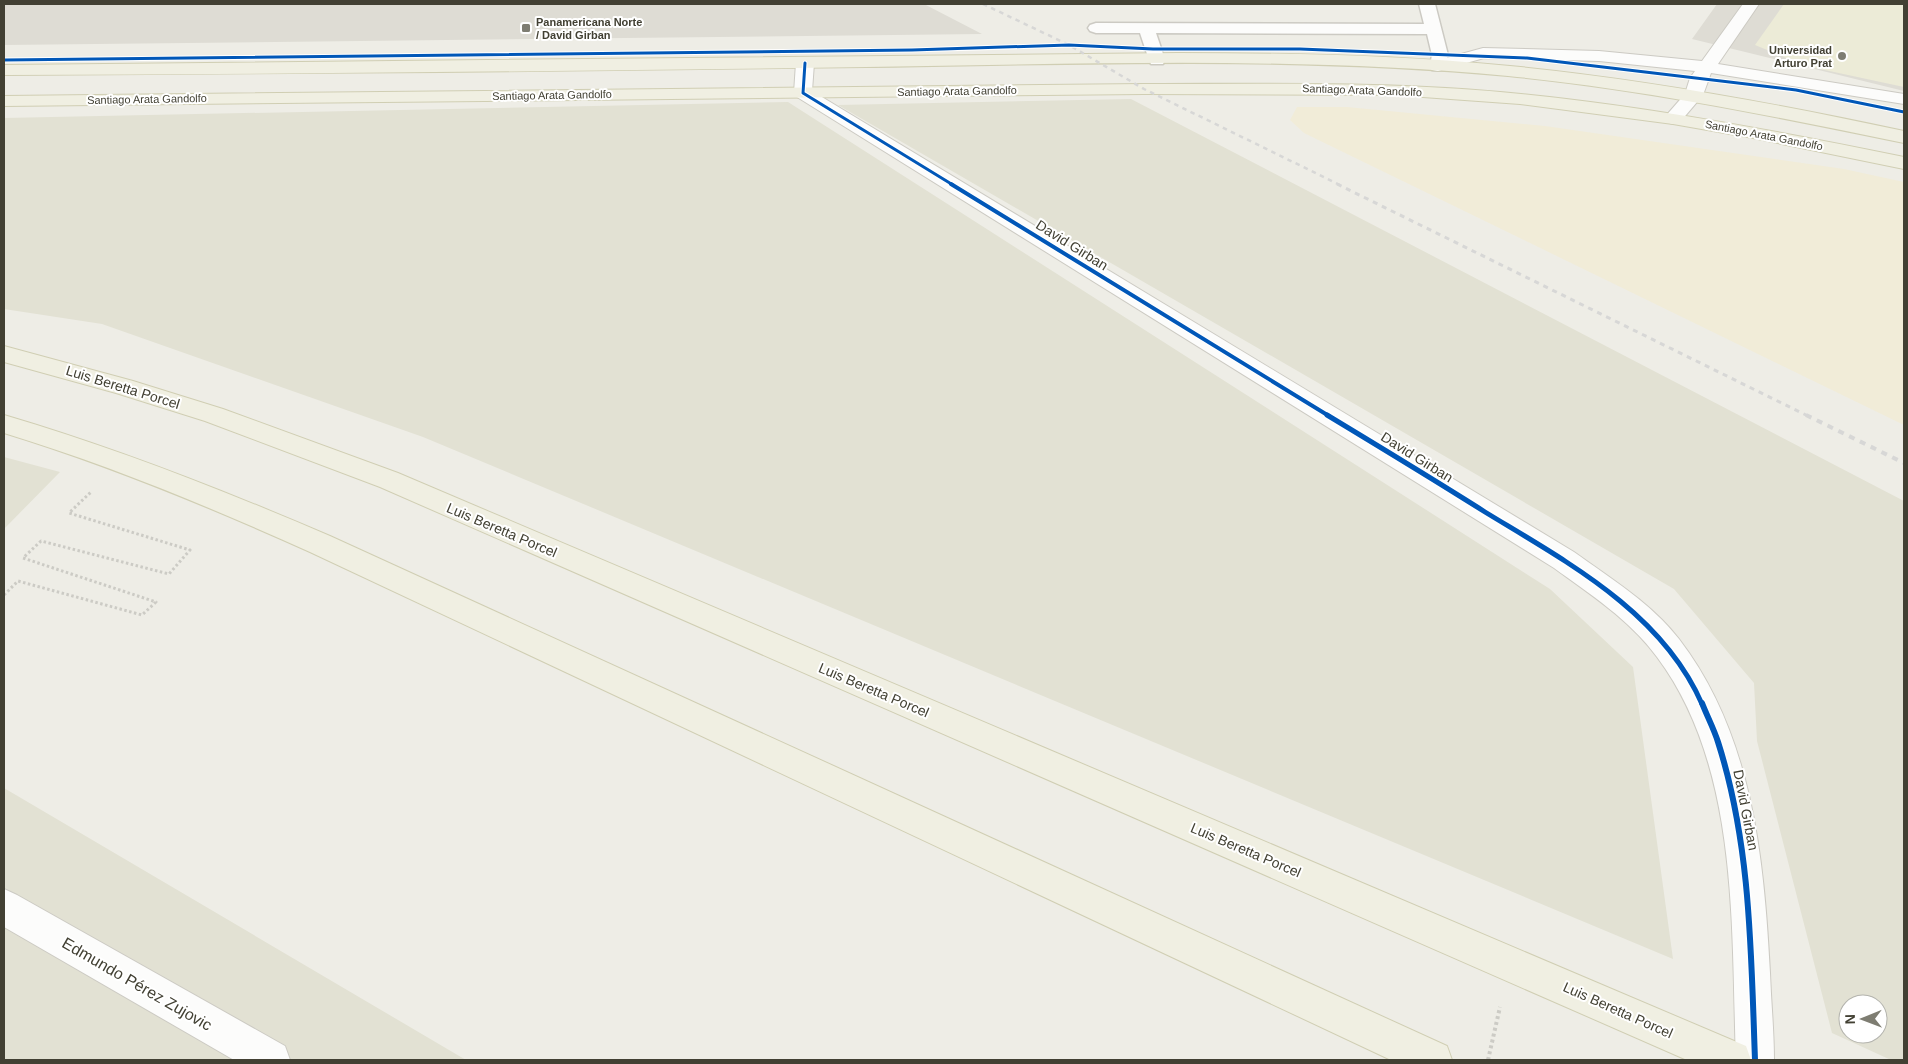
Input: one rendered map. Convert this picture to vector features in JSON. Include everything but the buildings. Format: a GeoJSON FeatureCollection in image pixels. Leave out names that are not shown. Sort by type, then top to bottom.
{"type":"FeatureCollection","features":[{"type":"Feature","properties":{"kind":"main road","name":"Santiago Arata Gandolfo"},"geometry":{"type":"LineString","coordinates":[[4,70],[1237,59],[1438,66],[1573,78],[1694,95],[1812,117],[1904,137]]}},
{"type":"Feature","properties":{"kind":"main road","name":"Santiago Arata Gandolfo"},"geometry":{"type":"LineString","coordinates":[[4,101],[1164,89],[1395,90],[1520,99],[1673,118],[1753,132],[1904,163]]}},
{"type":"Feature","properties":{"kind":"main road","name":"Luis Beretta Porcel"},"geometry":{"type":"LineString","coordinates":[[4,354],[180,404],[244,425],[389,480],[1732,1060]]}},
{"type":"Feature","properties":{"kind":"main road"},"geometry":{"type":"LineString","coordinates":[[4,424],[239,508],[320,544],[1432,1060]]}},
{"type":"Feature","properties":{"kind":"street"},"geometry":{"type":"LineString","coordinates":[[1673,118],[1694,95],[1699,78],[1751,4]]}},
{"type":"Feature","properties":{"kind":"street","name":"Santiago Arata Gandolfo"},"geometry":{"type":"LineString","coordinates":[[1438,66],[1484,52],[1599,56],[1707,68],[1904,99]]}},
{"type":"Feature","properties":{"kind":"street"},"geometry":{"type":"LineString","coordinates":[[803,93],[805,62]]}},
{"type":"Feature","properties":{"kind":"street","name":"David Girban"},"geometry":{"type":"LineString","coordinates":[[803,93],[1564,560],[1609,593],[1641,620],[1668,648],[1690,680],[1709,715],[1723,752],[1733,791],[1744,860],[1755,1060]]}},
{"type":"Feature","properties":{"kind":"street","name":"Edmundo Pérez Zujovic"},"geometry":{"type":"LineString","coordinates":[[4,907],[270,1060]]}},
{"type":"Feature","properties":{"kind":"lane"},"geometry":{"type":"LineString","coordinates":[[1427,4],[1440,55],[1438,66]]}},
{"type":"Feature","properties":{"kind":"lane"},"geometry":{"type":"LineString","coordinates":[[1096,28],[1432,28]]}},
{"type":"Feature","properties":{"kind":"lane"},"geometry":{"type":"LineString","coordinates":[[1146,28],[1157,60]]}},
{"type":"Feature","properties":{"kind":"path"},"geometry":{"type":"LineString","coordinates":[[4,595],[18,581],[142,615],[156,602],[23,558],[41,541],[169,574],[190,550],[68,513],[120,464]]}},
{"type":"Feature","properties":{"kind":"path"},"geometry":{"type":"LineString","coordinates":[[1488,1060],[1510,963]]}},
{"type":"Feature","properties":{"kind":"shaded area"},"geometry":{"type":"Polygon","coordinates":[[[4,4],[924,4],[982,34],[4,45],[4,4]]]}},
{"type":"Feature","properties":{"kind":"shaded area","name":"Universidad Arturo Prat"},"geometry":{"type":"Polygon","coordinates":[[[1717,4],[1904,4],[1904,91],[1692,39],[1717,4]]]}},
{"type":"Feature","properties":{"kind":"shaded area","name":"Universidad Arturo Prat"},"geometry":{"type":"Polygon","coordinates":[[[1784,4],[1904,4],[1904,87],[1806,66],[1755,45],[1784,4]]]}},
{"type":"Feature","properties":{"kind":"shaded area"},"geometry":{"type":"Polygon","coordinates":[[[1131,99],[1904,501],[1904,1060],[1891,1060],[1856,1044],[1888,1044],[1888,994],[1838,994],[1838,1036],[1832,1033],[1757,741],[1754,683],[1674,589],[838,105],[1131,99]]]}},
{"type":"Feature","properties":{"kind":"shaded area"},"geometry":{"type":"Polygon","coordinates":[[[788,102],[1550,589],[1633,667],[1673,959],[423,437],[102,324],[4,309],[4,118],[788,102]]]}},
{"type":"Feature","properties":{"kind":"shaded area"},"geometry":{"type":"Polygon","coordinates":[[[1297,107],[1347,107],[1545,126],[1844,169],[1904,182],[1904,425],[1304,133],[1290,120],[1297,107]]]}},
{"type":"Feature","properties":{"kind":"shaded area"},"geometry":{"type":"Polygon","coordinates":[[[4,457],[60,472],[4,529],[4,457]]]}},
{"type":"Feature","properties":{"kind":"shaded area"},"geometry":{"type":"Polygon","coordinates":[[[4,788],[466,1060],[4,1060],[4,788]]]}},
{"type":"Feature","properties":{"kind":"railway"},"geometry":{"type":"LineString","coordinates":[[983,4],[1069,45],[1144,89],[1340,185]]}},
{"type":"Feature","properties":{"kind":"railway"},"geometry":{"type":"LineString","coordinates":[[1337,184],[1808,416]]}},
{"type":"Feature","properties":{"kind":"railway"},"geometry":{"type":"LineString","coordinates":[[1806,415],[1904,463]]}},
{"type":"Feature","properties":{"kind":"cycle path"},"geometry":{"type":"LineString","coordinates":[[4,60],[912,50],[1069,45],[1153,49],[1300,49],[1527,58],[1796,90],[1904,112]]}},
{"type":"Feature","properties":{"kind":"cycle path"},"geometry":{"type":"LineString","coordinates":[[805,63],[803,93],[1564,560],[1619,601],[1657,635],[1668,648],[1697,692],[1718,740],[1732,791],[1742,845],[1748,900],[1755,1060]]}},
{"type":"Feature","properties":{"kind":"place","name":"Panamericana Norte / David Girban"},"geometry":{"type":"Point","coordinates":[526,28]}},
{"type":"Feature","properties":{"kind":"place","name":"Universidad Arturo Prat"},"geometry":{"type":"Point","coordinates":[1842,56]}}]}
